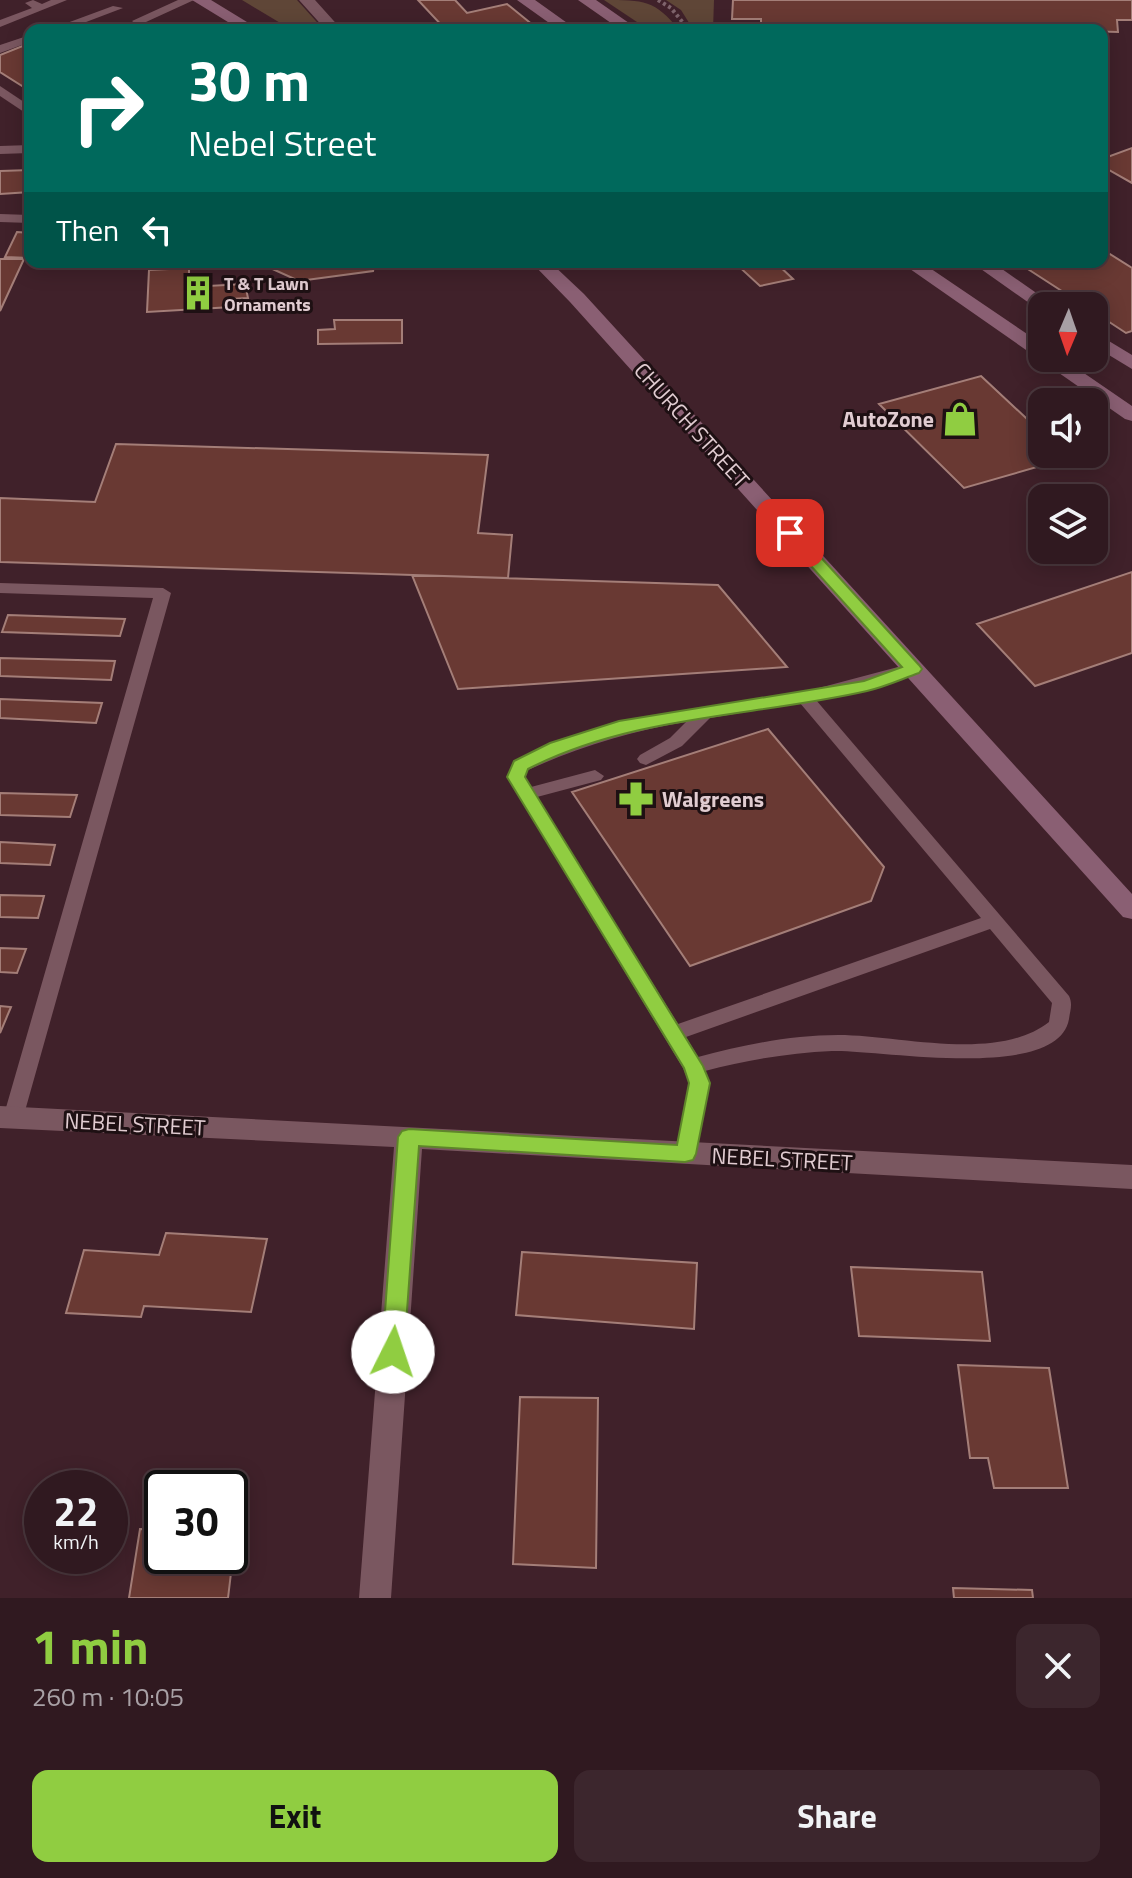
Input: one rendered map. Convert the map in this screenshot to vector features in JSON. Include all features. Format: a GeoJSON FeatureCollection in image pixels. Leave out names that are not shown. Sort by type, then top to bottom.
{"type":"FeatureCollection","features":[{"type":"Feature","properties":{"kind":"main road"},"geometry":{"type":"LineString","coordinates":[[200,0],[242,24]]}},
{"type":"Feature","properties":{"kind":"main road"},"geometry":{"type":"LineString","coordinates":[[525,0],[560,24]]}},
{"type":"Feature","properties":{"kind":"main road"},"geometry":{"type":"LineString","coordinates":[[586,0],[622,24]]}},
{"type":"Feature","properties":{"kind":"main road","name":"CHURCH STREET"},"geometry":{"type":"LineString","coordinates":[[546,268],[577,298],[1132,910]]}},
{"type":"Feature","properties":{"kind":"main road"},"geometry":{"type":"LineString","coordinates":[[918,268],[1028,343]]}},
{"type":"Feature","properties":{"kind":"main road"},"geometry":{"type":"LineString","coordinates":[[989,268],[1028,294]]}},
{"type":"Feature","properties":{"kind":"main road"},"geometry":{"type":"LineString","coordinates":[[1108,347],[1132,363]]}},
{"type":"Feature","properties":{"kind":"main road"},"geometry":{"type":"LineString","coordinates":[[1069,372],[1132,415]]}},
{"type":"Feature","properties":{"kind":"street"},"geometry":{"type":"LineString","coordinates":[[307,0],[329,24]]}},
{"type":"Feature","properties":{"kind":"street","name":"NEBEL STREET"},"geometry":{"type":"LineString","coordinates":[[7,1118],[1132,1177]]}},
{"type":"Feature","properties":{"kind":"street"},"geometry":{"type":"LineString","coordinates":[[375,1598],[409,1137]]}},
{"type":"Feature","properties":{"kind":"lane"},"geometry":{"type":"LineString","coordinates":[[0,24],[61,0]]}},
{"type":"Feature","properties":{"kind":"lane"},"geometry":{"type":"LineString","coordinates":[[103,0],[142,24]]}},
{"type":"Feature","properties":{"kind":"lane"},"geometry":{"type":"LineString","coordinates":[[138,21],[188,0]]}},
{"type":"Feature","properties":{"kind":"lane"},"geometry":{"type":"LineString","coordinates":[[29,2],[42,8]]}},
{"type":"Feature","properties":{"kind":"lane"},"geometry":{"type":"LineString","coordinates":[[71,24],[117,8]]}},
{"type":"Feature","properties":{"kind":"lane"},"geometry":{"type":"LineString","coordinates":[[0,49],[24,40]]}},
{"type":"Feature","properties":{"kind":"lane"},"geometry":{"type":"LineString","coordinates":[[0,90],[24,108]]}},
{"type":"Feature","properties":{"kind":"lane"},"geometry":{"type":"LineString","coordinates":[[0,150],[24,149]]}},
{"type":"Feature","properties":{"kind":"lane"},"geometry":{"type":"LineString","coordinates":[[0,218],[24,219]]}},
{"type":"Feature","properties":{"kind":"lane"},"geometry":{"type":"LineString","coordinates":[[0,588],[163,593],[7,1118]]}},
{"type":"Feature","properties":{"kind":"lane"},"geometry":{"type":"LineString","coordinates":[[685,1154],[699,1083],[693,1066],[516,777],[520,766],[556,747],[619,727],[866,686],[913,669]]}},
{"type":"Feature","properties":{"kind":"lane"},"geometry":{"type":"LineString","coordinates":[[693,1066],[772,1047],[841,1043],[1000,1053],[1042,1041],[1056,1031],[1064,1015],[1062,1001],[804,697]]}},
{"type":"Feature","properties":{"kind":"lane"},"geometry":{"type":"LineString","coordinates":[[646,759],[676,742],[704,714]]}},
{"type":"Feature","properties":{"kind":"lane"},"geometry":{"type":"LineString","coordinates":[[526,794],[595,776]]}},
{"type":"Feature","properties":{"kind":"lane"},"geometry":{"type":"LineString","coordinates":[[673,1034],[993,921]]}},
{"type":"Feature","properties":{"kind":"path"},"geometry":{"type":"LineString","coordinates":[[658,0],[671,8],[684,24]]}},
{"type":"Feature","properties":{"kind":"shaded area"},"geometry":{"type":"Polygon","coordinates":[[[242,0],[297,0],[319,24],[282,24],[242,0]]]}},
{"type":"Feature","properties":{"kind":"shaded area"},"geometry":{"type":"Polygon","coordinates":[[[604,0],[648,4],[673,24],[640,24],[604,0]]]}},
{"type":"Feature","properties":{"kind":"shaded area"},"geometry":{"type":"Polygon","coordinates":[[[666,0],[714,0],[713,24],[690,24],[681,10],[666,0]]]}},
{"type":"Feature","properties":{"kind":"building"},"geometry":{"type":"Polygon","coordinates":[[[418,0],[455,0],[467,13],[507,4],[532,24],[440,24],[418,0]]]}},
{"type":"Feature","properties":{"kind":"building"},"geometry":{"type":"Polygon","coordinates":[[[733,0],[1132,0],[1132,20],[1117,20],[1118,32],[1108,32],[1108,24],[761,24],[761,19],[732,19],[733,0]]]}},
{"type":"Feature","properties":{"kind":"building"},"geometry":{"type":"Polygon","coordinates":[[[24,45],[24,87],[0,72],[0,55],[24,45]]]}},
{"type":"Feature","properties":{"kind":"building"},"geometry":{"type":"Polygon","coordinates":[[[1132,148],[1132,183],[1108,169],[1108,157],[1132,148]]]}},
{"type":"Feature","properties":{"kind":"building"},"geometry":{"type":"Polygon","coordinates":[[[24,170],[24,192],[0,194],[0,171],[24,170]]]}},
{"type":"Feature","properties":{"kind":"building"},"geometry":{"type":"Polygon","coordinates":[[[17,232],[24,233],[24,258],[5,257],[17,232]]]}},
{"type":"Feature","properties":{"kind":"building"},"geometry":{"type":"Polygon","coordinates":[[[1108,253],[1132,268],[1132,331],[1126,333],[1108,321],[1108,292],[1063,292],[1026,268],[1108,268],[1108,253]]]}},
{"type":"Feature","properties":{"kind":"building"},"geometry":{"type":"Polygon","coordinates":[[[0,259],[24,259],[0,311],[0,259]]]}},
{"type":"Feature","properties":{"kind":"building","name":"T & T Lawn Ornaments"},"geometry":{"type":"Polygon","coordinates":[[[189,268],[189,287],[245,284],[248,298],[232,299],[232,307],[147,312],[149,270],[189,268]]]}},
{"type":"Feature","properties":{"kind":"building"},"geometry":{"type":"Polygon","coordinates":[[[270,268],[374,268],[373,271],[299,281],[270,268]]]}},
{"type":"Feature","properties":{"kind":"building"},"geometry":{"type":"Polygon","coordinates":[[[740,268],[781,268],[793,279],[760,286],[740,268]]]}},
{"type":"Feature","properties":{"kind":"building"},"geometry":{"type":"Polygon","coordinates":[[[334,320],[402,320],[402,343],[318,344],[318,330],[335,329],[334,320]]]}},
{"type":"Feature","properties":{"kind":"building","name":"AutoZone"},"geometry":{"type":"Polygon","coordinates":[[[981,376],[1028,420],[1028,468],[1033,468],[964,488],[879,404],[981,376]]]}},
{"type":"Feature","properties":{"kind":"building"},"geometry":{"type":"Polygon","coordinates":[[[116,444],[488,455],[478,533],[512,535],[508,578],[0,562],[0,498],[95,502],[116,444]]]}},
{"type":"Feature","properties":{"kind":"building"},"geometry":{"type":"Polygon","coordinates":[[[1132,572],[1132,653],[1035,686],[977,624],[1132,572]]]}},
{"type":"Feature","properties":{"kind":"building"},"geometry":{"type":"Polygon","coordinates":[[[412,575],[718,585],[787,667],[458,689],[412,575]]]}},
{"type":"Feature","properties":{"kind":"building"},"geometry":{"type":"Polygon","coordinates":[[[8,615],[125,619],[120,636],[2,632],[8,615]]]}},
{"type":"Feature","properties":{"kind":"building"},"geometry":{"type":"Polygon","coordinates":[[[0,658],[115,661],[111,680],[0,676],[0,658]]]}},
{"type":"Feature","properties":{"kind":"building"},"geometry":{"type":"Polygon","coordinates":[[[0,699],[102,703],[96,723],[0,718],[0,699]]]}},
{"type":"Feature","properties":{"kind":"building","name":"Walgreens"},"geometry":{"type":"Polygon","coordinates":[[[768,729],[884,867],[871,901],[690,966],[572,792],[768,729]]]}},
{"type":"Feature","properties":{"kind":"building"},"geometry":{"type":"Polygon","coordinates":[[[0,793],[77,795],[70,817],[0,815],[0,793]]]}},
{"type":"Feature","properties":{"kind":"building"},"geometry":{"type":"Polygon","coordinates":[[[0,842],[55,845],[50,865],[0,863],[0,842]]]}},
{"type":"Feature","properties":{"kind":"building"},"geometry":{"type":"Polygon","coordinates":[[[0,895],[44,896],[38,918],[0,917],[0,895]]]}},
{"type":"Feature","properties":{"kind":"building"},"geometry":{"type":"Polygon","coordinates":[[[0,948],[26,949],[17,973],[0,972],[0,948]]]}},
{"type":"Feature","properties":{"kind":"building"},"geometry":{"type":"Polygon","coordinates":[[[0,1006],[11,1007],[0,1033],[0,1006]]]}},
{"type":"Feature","properties":{"kind":"building"},"geometry":{"type":"Polygon","coordinates":[[[166,1233],[267,1239],[251,1312],[144,1306],[141,1317],[66,1313],[84,1250],[159,1255],[166,1233]]]}},
{"type":"Feature","properties":{"kind":"building"},"geometry":{"type":"Polygon","coordinates":[[[522,1252],[697,1263],[694,1329],[516,1315],[522,1252]]]}},
{"type":"Feature","properties":{"kind":"building"},"geometry":{"type":"Polygon","coordinates":[[[851,1267],[982,1272],[990,1341],[859,1336],[851,1267]]]}},
{"type":"Feature","properties":{"kind":"building"},"geometry":{"type":"Polygon","coordinates":[[[958,1365],[1049,1368],[1068,1488],[994,1488],[988,1458],[970,1458],[958,1365]]]}},
{"type":"Feature","properties":{"kind":"building"},"geometry":{"type":"Polygon","coordinates":[[[520,1397],[598,1398],[596,1568],[513,1564],[520,1397]]]}},
{"type":"Feature","properties":{"kind":"building"},"geometry":{"type":"Polygon","coordinates":[[[140,1529],[144,1529],[144,1574],[231,1574],[228,1598],[129,1598],[140,1529]]]}},
{"type":"Feature","properties":{"kind":"building"},"geometry":{"type":"Polygon","coordinates":[[[953,1588],[1032,1590],[1033,1598],[954,1598],[953,1588]]]}},
{"type":"Feature","properties":{"kind":"place","name":"T & T Lawn Ornaments"},"geometry":{"type":"Point","coordinates":[198,293]}},
{"type":"Feature","properties":{"kind":"place","name":"AutoZone"},"geometry":{"type":"Point","coordinates":[960,419]}},
{"type":"Feature","properties":{"kind":"place","name":"Walgreens"},"geometry":{"type":"Point","coordinates":[636,799]}},
{"type":"Feature","properties":{"kind":"route"},"geometry":{"type":"LineString","coordinates":[[393,1352],[409,1137],[685,1154],[699,1083],[693,1066],[516,777],[520,766],[556,747],[619,727],[866,686],[913,669],[790,533]]}}]}
